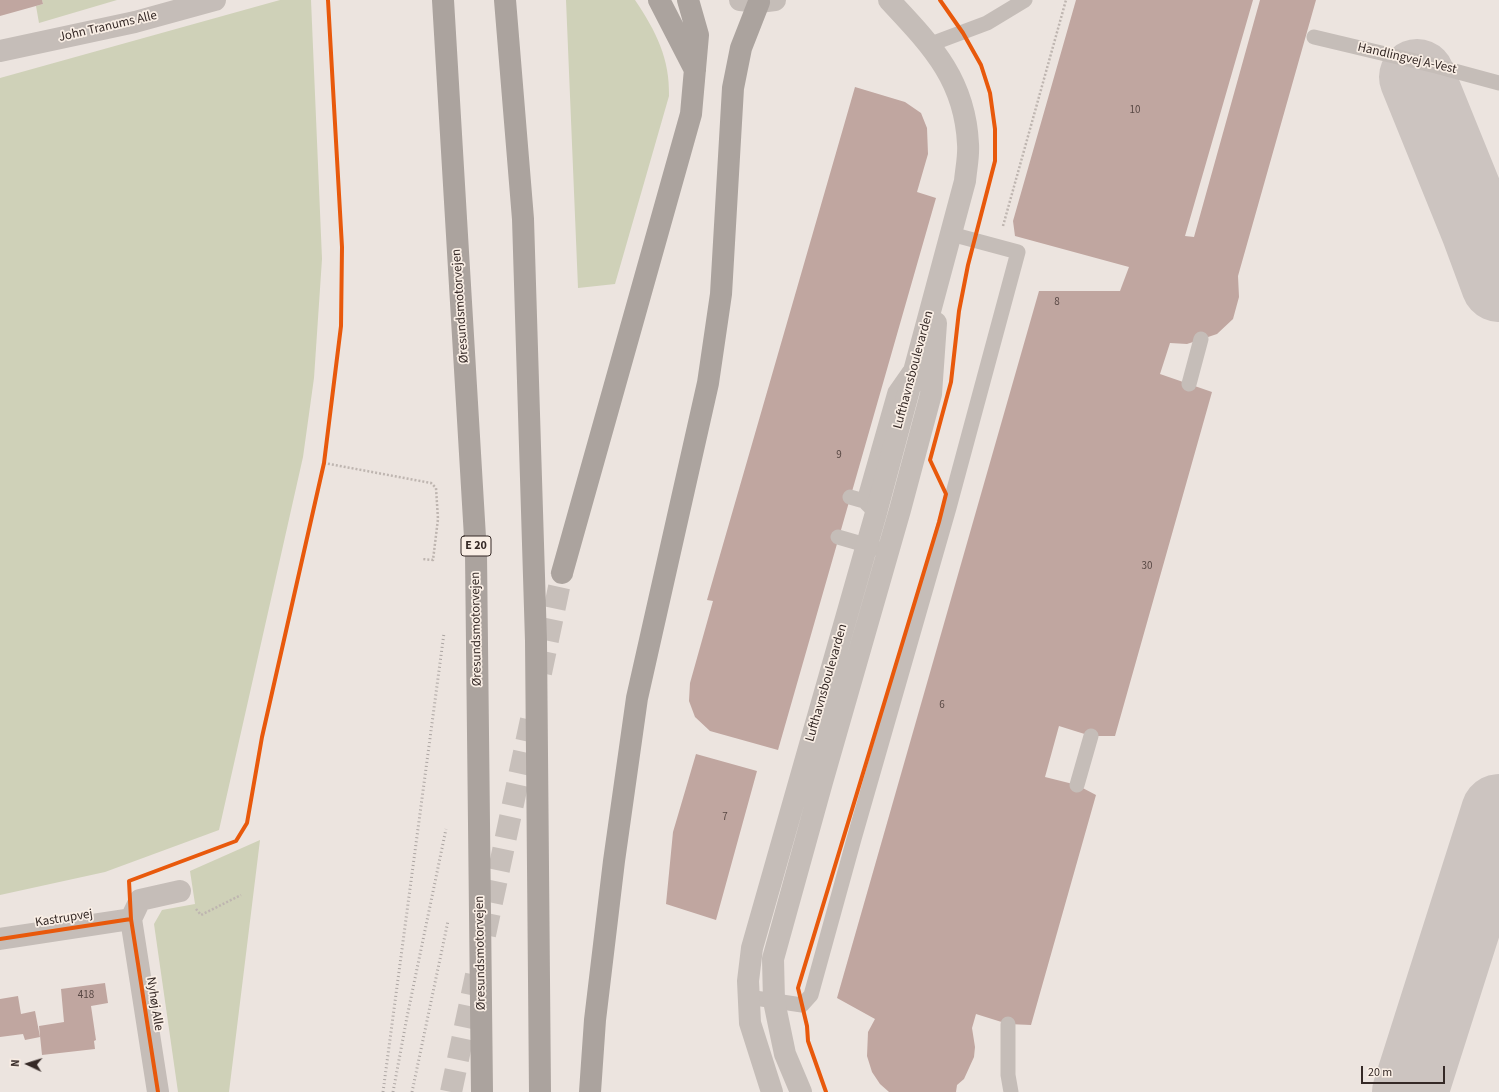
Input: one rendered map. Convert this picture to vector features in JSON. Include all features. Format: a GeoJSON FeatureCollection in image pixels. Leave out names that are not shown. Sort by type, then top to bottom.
{"type":"FeatureCollection","features":[{"type":"Feature","properties":{"kind":"highway","name":"Øresundsmotorvejen"},"geometry":{"type":"LineString","coordinates":[[443,0],[476,554],[482,1092]]}},
{"type":"Feature","properties":{"kind":"highway"},"geometry":{"type":"LineString","coordinates":[[505,0],[524,243],[536,641],[540,1092]]}},
{"type":"Feature","properties":{"kind":"highway"},"geometry":{"type":"LineString","coordinates":[[659,0],[695,70]]}},
{"type":"Feature","properties":{"kind":"highway"},"geometry":{"type":"LineString","coordinates":[[562,573],[691,114],[698,35],[688,0]]}},
{"type":"Feature","properties":{"kind":"highway"},"geometry":{"type":"LineString","coordinates":[[590,1092],[595,1020],[637,698],[708,383],[721,294],[733,88],[741,48],[758,1]]}},
{"type":"Feature","properties":{"kind":"street","name":"John Tranums Alle"},"geometry":{"type":"LineString","coordinates":[[0,51],[135,22],[215,0]]}},
{"type":"Feature","properties":{"kind":"street","name":"Lufthavnsboulevarden"},"geometry":{"type":"LineString","coordinates":[[772,1092],[750,1023],[748,997],[752,948],[866,545],[863,503],[917,359],[965,181],[968,144],[963,109],[953,81],[931,44],[889,0]]}},
{"type":"Feature","properties":{"kind":"street","name":"Lufthavnsboulevarden"},"geometry":{"type":"LineString","coordinates":[[801,1092],[785,1054],[774,1001],[773,959],[897,523],[931,394],[939,274]]}},
{"type":"Feature","properties":{"kind":"street"},"geometry":{"type":"LineString","coordinates":[[131,919],[140,900],[180,891]]}},
{"type":"Feature","properties":{"kind":"street","name":"Kastrupvej"},"geometry":{"type":"LineString","coordinates":[[0,939],[131,919]]}},
{"type":"Feature","properties":{"kind":"street","name":"Nyhøj Alle"},"geometry":{"type":"LineString","coordinates":[[131,919],[158,1092]]}},
{"type":"Feature","properties":{"kind":"lane"},"geometry":{"type":"LineString","coordinates":[[931,44],[987,23],[1025,0]]}},
{"type":"Feature","properties":{"kind":"lane","name":"Handlingvej A-Vest"},"geometry":{"type":"LineString","coordinates":[[1314,37],[1436,66],[1499,83]]}},
{"type":"Feature","properties":{"kind":"lane"},"geometry":{"type":"LineString","coordinates":[[748,997],[802,1005],[811,995],[949,508],[1018,252],[951,234]]}},
{"type":"Feature","properties":{"kind":"lane"},"geometry":{"type":"LineString","coordinates":[[1189,384],[1201,340]]}},
{"type":"Feature","properties":{"kind":"lane"},"geometry":{"type":"LineString","coordinates":[[863,503],[897,523]]}},
{"type":"Feature","properties":{"kind":"lane"},"geometry":{"type":"LineString","coordinates":[[838,537],[888,552]]}},
{"type":"Feature","properties":{"kind":"lane"},"geometry":{"type":"LineString","coordinates":[[1077,785],[1091,736]]}},
{"type":"Feature","properties":{"kind":"lane"},"geometry":{"type":"LineString","coordinates":[[1008,1024],[1008,1075],[1010,1092]]}},
{"type":"Feature","properties":{"kind":"path"},"geometry":{"type":"LineString","coordinates":[[1018,252],[1003,226],[1066,0]]}},
{"type":"Feature","properties":{"kind":"path"},"geometry":{"type":"LineString","coordinates":[[322,471],[325,457]]}},
{"type":"Feature","properties":{"kind":"path"},"geometry":{"type":"LineString","coordinates":[[324,464],[431,483],[436,488],[438,519],[433,560],[422,559]]}},
{"type":"Feature","properties":{"kind":"path"},"geometry":{"type":"LineString","coordinates":[[180,891],[201,915],[241,895]]}},
{"type":"Feature","properties":{"kind":"green space"},"geometry":{"type":"Polygon","coordinates":[[[42,0],[117,0],[39,23],[36,6],[43,4],[42,0]]]}},
{"type":"Feature","properties":{"kind":"green space"},"geometry":{"type":"Polygon","coordinates":[[[280,0],[311,0],[322,259],[314,378],[303,457],[219,830],[105,872],[0,895],[0,78],[280,0]]]}},
{"type":"Feature","properties":{"kind":"green space"},"geometry":{"type":"Polygon","coordinates":[[[566,0],[635,0],[655,34],[660,46],[669,83],[669,96],[615,284],[578,288],[566,0]]]}},
{"type":"Feature","properties":{"kind":"green space"},"geometry":{"type":"Polygon","coordinates":[[[260,840],[229,1092],[178,1092],[154,924],[162,910],[195,904],[190,871],[260,840]]]}},
{"type":"Feature","properties":{"kind":"building"},"geometry":{"type":"Polygon","coordinates":[[[0,0],[42,0],[43,4],[0,16],[0,0]]]}},
{"type":"Feature","properties":{"kind":"building"},"geometry":{"type":"Polygon","coordinates":[[[1076,0],[1253,0],[1185,236],[1194,237],[1260,0],[1316,0],[1238,276],[1239,297],[1233,319],[1217,334],[1187,344],[1170,343],[1160,374],[1212,392],[1115,736],[1091,736],[1059,726],[1045,777],[1077,785],[1096,795],[1031,1025],[1008,1024],[976,1014],[972,1028],[975,1047],[974,1057],[964,1079],[957,1085],[956,1092],[889,1092],[880,1084],[872,1072],[867,1056],[868,1032],[875,1019],[837,998],[1039,291],[1120,291],[1129,267],[1015,236],[1013,221],[1076,0]]]}},
{"type":"Feature","properties":{"kind":"building"},"geometry":{"type":"Polygon","coordinates":[[[855,87],[905,102],[921,113],[927,128],[928,154],[917,192],[936,198],[778,750],[710,731],[695,717],[689,701],[690,683],[713,601],[707,600],[855,87]]]}},
{"type":"Feature","properties":{"kind":"building"},"geometry":{"type":"Polygon","coordinates":[[[696,754],[757,771],[716,920],[666,904],[673,832],[696,754]]]}},
{"type":"Feature","properties":{"kind":"building"},"geometry":{"type":"Polygon","coordinates":[[[105,983],[108,1003],[91,1006],[96,1040],[94,1041],[95,1049],[42,1055],[39,1026],[64,1022],[61,989],[105,983]]]}},
{"type":"Feature","properties":{"kind":"building"},"geometry":{"type":"Polygon","coordinates":[[[18,996],[21,1014],[35,1011],[40,1037],[25,1040],[23,1034],[0,1037],[0,999],[18,996]]]}},
{"type":"Feature","properties":{"kind":"taxiway"},"geometry":{"type":"LineString","coordinates":[[1417,77],[1479,230],[1499,284]]}},
{"type":"Feature","properties":{"kind":"taxiway"},"geometry":{"type":"LineString","coordinates":[[1410,1092],[1499,812]]}},
{"type":"Feature","properties":{"kind":"tunnel"},"geometry":{"type":"LineString","coordinates":[[541,673],[562,573]]}},
{"type":"Feature","properties":{"kind":"tunnel"},"geometry":{"type":"LineString","coordinates":[[485,935],[532,715]]}},
{"type":"Feature","properties":{"kind":"tunnel"},"geometry":{"type":"LineString","coordinates":[[451,1092],[476,975]]}},
{"type":"Feature","properties":{"kind":"railway"},"geometry":{"type":"LineString","coordinates":[[383,1092],[444,633]]}},
{"type":"Feature","properties":{"kind":"railway"},"geometry":{"type":"LineString","coordinates":[[393,1092],[446,829]]}},
{"type":"Feature","properties":{"kind":"railway"},"geometry":{"type":"LineString","coordinates":[[412,1092],[448,921]]}},
{"type":"Feature","properties":{"kind":"cycle path"},"geometry":{"type":"LineString","coordinates":[[158,1092],[131,919],[129,881],[236,841],[247,823],[262,737],[324,463],[341,326],[342,247],[328,0]]}},
{"type":"Feature","properties":{"kind":"cycle path"},"geometry":{"type":"LineString","coordinates":[[826,1092],[808,1041],[807,1026],[798,988],[939,522],[946,494],[930,460],[951,382],[959,311],[968,265],[995,161],[995,129],[990,93],[981,65],[963,33],[940,0]]}},
{"type":"Feature","properties":{"kind":"cycle path"},"geometry":{"type":"LineString","coordinates":[[0,939],[131,919]]}}]}
